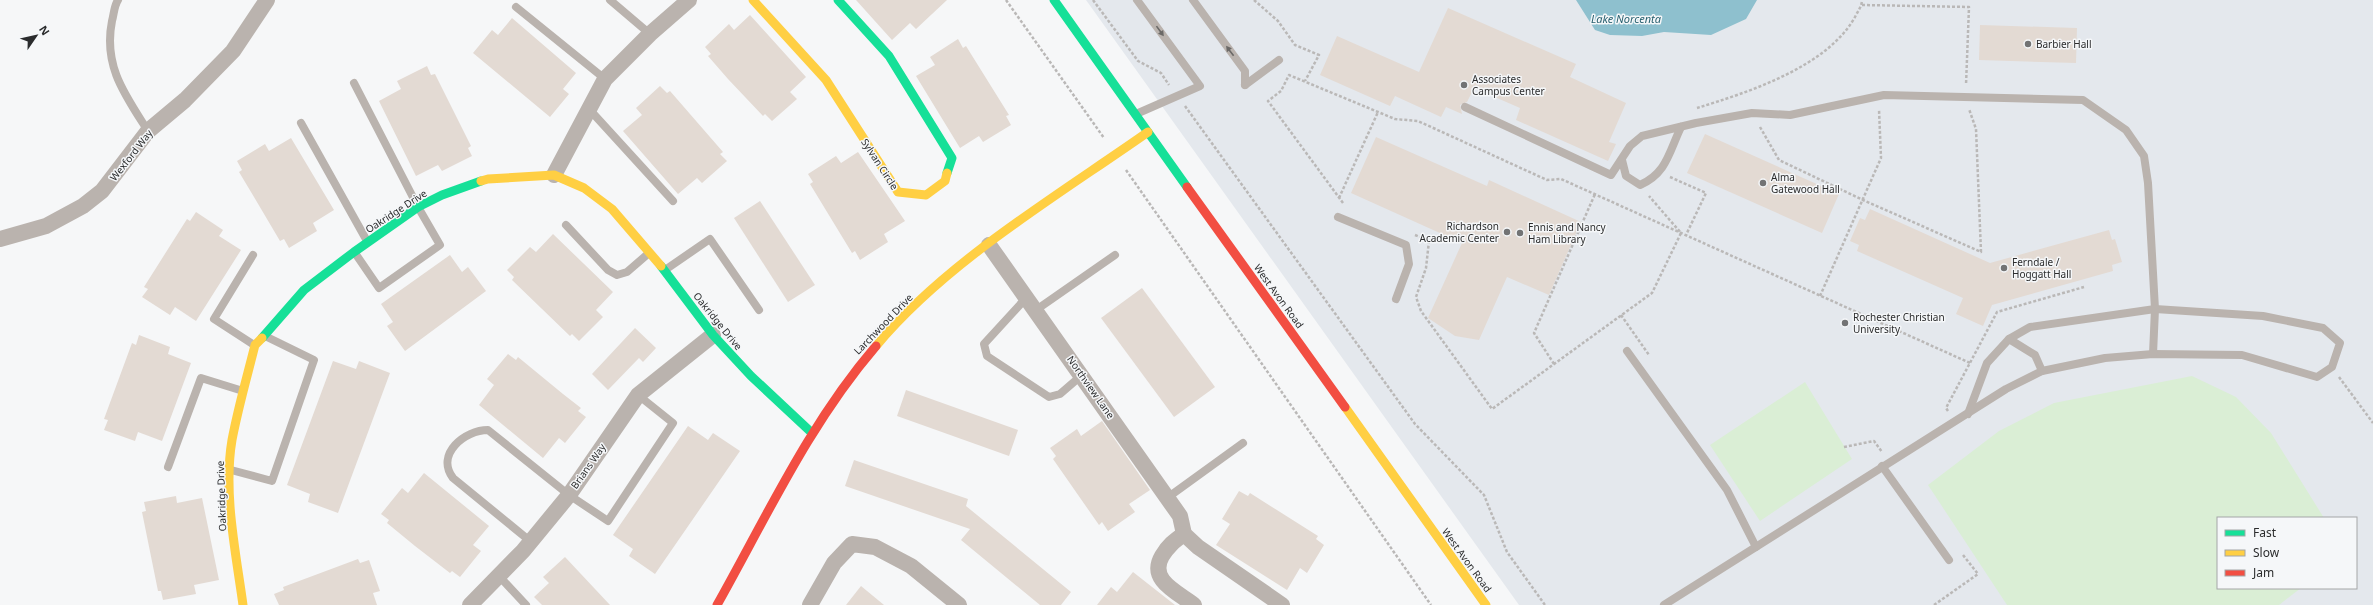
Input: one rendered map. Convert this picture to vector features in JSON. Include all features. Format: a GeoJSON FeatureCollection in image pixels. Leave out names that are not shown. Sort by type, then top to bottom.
{"type":"FeatureCollection","features":[{"type":"Feature","properties":{"kind":"street","name":"Wexford Way"},"geometry":{"type":"LineString","coordinates":[[0,239],[24,234],[46,226],[82,206],[102,191],[148,131],[185,100],[233,51],[267,0]]}},
{"type":"Feature","properties":{"kind":"street"},"geometry":{"type":"LineString","coordinates":[[554,175],[605,80],[650,34],[689,0]]}},
{"type":"Feature","properties":{"kind":"street","name":"Sylvan Circle"},"geometry":{"type":"LineString","coordinates":[[753,0],[826,80],[898,192],[926,195],[945,181],[952,158],[889,56],[838,0]]}},
{"type":"Feature","properties":{"kind":"street","name":"West Avon Road"},"geometry":{"type":"LineString","coordinates":[[1054,0],[1486,605]]}},
{"type":"Feature","properties":{"kind":"street","name":"Larchwood Drive"},"geometry":{"type":"LineString","coordinates":[[716,605],[812,433],[850,376],[883,337],[920,301],[990,245],[1148,132]]}},
{"type":"Feature","properties":{"kind":"street","name":"Oakridge Drive"},"geometry":{"type":"LineString","coordinates":[[243,605],[232,525],[230,470],[232,441],[255,345],[304,290],[368,242],[418,207],[442,195],[488,179],[554,175],[584,188],[612,208],[665,271],[713,335],[751,376],[812,433]]}},
{"type":"Feature","properties":{"kind":"street","name":"Northview Lane"},"geometry":{"type":"LineString","coordinates":[[990,245],[1168,498],[1180,516],[1184,534]]}},
{"type":"Feature","properties":{"kind":"street","name":"Brians Way"},"geometry":{"type":"LineString","coordinates":[[470,605],[499,576],[568,495],[638,395],[713,335]]}},
{"type":"Feature","properties":{"kind":"street"},"geometry":{"type":"LineString","coordinates":[[1194,605],[1162,581],[1158,574],[1157,565],[1170,544],[1184,534],[1198,547],[1282,605]]}},
{"type":"Feature","properties":{"kind":"street"},"geometry":{"type":"LineString","coordinates":[[810,605],[834,563],[852,544],[875,547],[911,566],[959,605]]}},
{"type":"Feature","properties":{"kind":"lane"},"geometry":{"type":"LineString","coordinates":[[118,0],[110,32],[112,64],[121,90],[148,131]]}},
{"type":"Feature","properties":{"kind":"lane"},"geometry":{"type":"LineString","coordinates":[[610,0],[650,34]]}},
{"type":"Feature","properties":{"kind":"lane"},"geometry":{"type":"LineString","coordinates":[[1136,114],[1200,86],[1137,0]]}},
{"type":"Feature","properties":{"kind":"lane"},"geometry":{"type":"LineString","coordinates":[[1193,0],[1245,71],[1245,85],[1279,60]]}},
{"type":"Feature","properties":{"kind":"lane"},"geometry":{"type":"LineString","coordinates":[[516,7],[605,80]]}},
{"type":"Feature","properties":{"kind":"lane"},"geometry":{"type":"LineString","coordinates":[[354,83],[418,207],[440,245],[379,288],[354,252]]}},
{"type":"Feature","properties":{"kind":"lane"},"geometry":{"type":"LineString","coordinates":[[1465,107],[1611,175],[1630,146],[1642,136],[1752,113],[1790,115],[1878,97],[1965,97],[2083,100],[2126,130],[2144,156],[2148,183],[2155,309],[2153,354]]}},
{"type":"Feature","properties":{"kind":"lane"},"geometry":{"type":"LineString","coordinates":[[589,109],[673,201]]}},
{"type":"Feature","properties":{"kind":"lane"},"geometry":{"type":"LineString","coordinates":[[301,123],[368,242]]}},
{"type":"Feature","properties":{"kind":"lane"},"geometry":{"type":"LineString","coordinates":[[1622,160],[1626,176],[1640,185],[1661,173],[1680,127]]}},
{"type":"Feature","properties":{"kind":"lane"},"geometry":{"type":"LineString","coordinates":[[1338,217],[1406,245],[1409,264],[1396,299]]}},
{"type":"Feature","properties":{"kind":"lane"},"geometry":{"type":"LineString","coordinates":[[566,225],[608,270],[617,275],[627,272],[649,253]]}},
{"type":"Feature","properties":{"kind":"lane"},"geometry":{"type":"LineString","coordinates":[[665,271],[710,239],[759,310]]}},
{"type":"Feature","properties":{"kind":"lane"},"geometry":{"type":"LineString","coordinates":[[253,255],[214,319],[255,345]]}},
{"type":"Feature","properties":{"kind":"lane"},"geometry":{"type":"LineString","coordinates":[[1036,310],[1115,255]]}},
{"type":"Feature","properties":{"kind":"lane"},"geometry":{"type":"LineString","coordinates":[[1027,297],[984,344],[987,356],[1049,397],[1060,394],[1082,375]]}},
{"type":"Feature","properties":{"kind":"lane"},"geometry":{"type":"LineString","coordinates":[[1664,605],[1882,466],[1968,414],[2006,389],[2042,371],[2105,358],[2153,354],[2242,355],[2317,377],[2332,367],[2340,343],[2323,328],[2263,316],[2155,309],[2030,327],[2009,339],[1987,363],[1968,414]]}},
{"type":"Feature","properties":{"kind":"lane"},"geometry":{"type":"LineString","coordinates":[[230,470],[272,481],[314,360],[264,335]]}},
{"type":"Feature","properties":{"kind":"lane"},"geometry":{"type":"LineString","coordinates":[[2009,339],[2035,355],[2042,371]]}},
{"type":"Feature","properties":{"kind":"lane"},"geometry":{"type":"LineString","coordinates":[[1627,351],[1727,490],[1756,547]]}},
{"type":"Feature","properties":{"kind":"lane"},"geometry":{"type":"LineString","coordinates":[[168,467],[201,378],[244,391]]}},
{"type":"Feature","properties":{"kind":"lane"},"geometry":{"type":"LineString","coordinates":[[530,541],[453,478],[448,471],[447,461],[453,448],[463,437],[476,430],[488,430],[568,495],[608,521],[673,423],[638,395]]}},
{"type":"Feature","properties":{"kind":"lane"},"geometry":{"type":"LineString","coordinates":[[1168,498],[1243,443]]}},
{"type":"Feature","properties":{"kind":"lane"},"geometry":{"type":"LineString","coordinates":[[1882,466],[1949,560]]}},
{"type":"Feature","properties":{"kind":"lane"},"geometry":{"type":"LineString","coordinates":[[499,576],[526,605]]}},
{"type":"Feature","properties":{"kind":"path"},"geometry":{"type":"LineString","coordinates":[[1006,0],[1431,605]]}},
{"type":"Feature","properties":{"kind":"path"},"geometry":{"type":"LineString","coordinates":[[1093,0],[1138,61],[1161,73],[1415,424],[1484,495],[1507,552],[1545,605]]}},
{"type":"Feature","properties":{"kind":"path"},"geometry":{"type":"LineString","coordinates":[[1254,0],[1278,21],[1295,45],[1319,56],[1305,81]]}},
{"type":"Feature","properties":{"kind":"path"},"geometry":{"type":"LineString","coordinates":[[1690,110],[1783,76],[1827,50],[1849,28],[1862,5],[1862,0]]}},
{"type":"Feature","properties":{"kind":"path"},"geometry":{"type":"LineString","coordinates":[[1752,113],[1779,160],[1862,200],[1981,252],[1976,129],[1965,97],[1969,7],[1862,5]]}},
{"type":"Feature","properties":{"kind":"path"},"geometry":{"type":"LineString","coordinates":[[1349,206],[1342,203],[1268,100],[1281,91],[1289,75],[1395,120],[1418,121],[1547,180],[1561,179],[1970,363]]}},
{"type":"Feature","properties":{"kind":"path"},"geometry":{"type":"LineString","coordinates":[[1820,296],[1881,158],[1878,97]]}},
{"type":"Feature","properties":{"kind":"path"},"geometry":{"type":"LineString","coordinates":[[1339,198],[1378,112]]}},
{"type":"Feature","properties":{"kind":"path"},"geometry":{"type":"LineString","coordinates":[[1661,173],[1706,193],[1686,235]]}},
{"type":"Feature","properties":{"kind":"path"},"geometry":{"type":"LineString","coordinates":[[1640,185],[1681,233]]}},
{"type":"Feature","properties":{"kind":"path"},"geometry":{"type":"LineString","coordinates":[[1554,364],[1534,333],[1594,194]]}},
{"type":"Feature","properties":{"kind":"path"},"geometry":{"type":"LineString","coordinates":[[1414,235],[1428,241],[1426,268],[1416,297],[1421,311],[1492,409],[1652,293],[1681,233]]}},
{"type":"Feature","properties":{"kind":"path"},"geometry":{"type":"LineString","coordinates":[[1956,421],[1946,408],[1997,312],[2084,287]]}},
{"type":"Feature","properties":{"kind":"path"},"geometry":{"type":"LineString","coordinates":[[2332,367],[2373,423]]}},
{"type":"Feature","properties":{"kind":"path"},"geometry":{"type":"LineString","coordinates":[[1934,605],[1978,574],[1958,549]]}},
{"type":"Feature","properties":{"kind":"shaded area","name":"Rochester Christian University"},"geometry":{"type":"Polygon","coordinates":[[[1086,0],[2373,0],[2373,605],[1519,605],[1086,0]]]}},
{"type":"Feature","properties":{"kind":"green space"},"geometry":{"type":"Polygon","coordinates":[[[2192,376],[2236,397],[2271,433],[2323,517],[2217,517],[2217,589],[2300,589],[2279,605],[2007,605],[1928,485],[1999,431],[2054,403],[2192,376]]]}},
{"type":"Feature","properties":{"kind":"green space"},"geometry":{"type":"Polygon","coordinates":[[[1805,382],[1852,459],[1760,521],[1710,445],[1805,382]]]}},
{"type":"Feature","properties":{"kind":"water","name":"Lake Norcenta"},"geometry":{"type":"Polygon","coordinates":[[[1576,0],[1757,0],[1746,19],[1711,35],[1664,32],[1642,36],[1610,35],[1595,30],[1576,0]]]}},
{"type":"Feature","properties":{"kind":"building"},"geometry":{"type":"Polygon","coordinates":[[[856,0],[947,0],[916,29],[910,23],[892,40],[856,0]]]}},
{"type":"Feature","properties":{"kind":"building","name":"Associates Campus Center"},"geometry":{"type":"Polygon","coordinates":[[[1448,8],[1576,64],[1570,77],[1626,103],[1609,142],[1616,144],[1608,161],[1516,120],[1520,108],[1474,88],[1467,102],[1460,105],[1462,114],[1446,107],[1441,117],[1395,96],[1390,106],[1320,75],[1337,36],[1419,72],[1448,8]]]}},
{"type":"Feature","properties":{"kind":"building"},"geometry":{"type":"Polygon","coordinates":[[[750,15],[806,77],[790,92],[797,99],[772,121],[765,114],[763,116],[728,79],[708,56],[711,54],[705,47],[729,24],[734,30],[750,15]]]}},
{"type":"Feature","properties":{"kind":"building"},"geometry":{"type":"Polygon","coordinates":[[[512,18],[576,73],[563,89],[569,94],[550,117],[473,53],[492,30],[498,35],[512,18]]]}},
{"type":"Feature","properties":{"kind":"building","name":"Barbier Hall"},"geometry":{"type":"Polygon","coordinates":[[[1980,25],[2077,28],[2076,63],[1979,60],[1980,25]]]}},
{"type":"Feature","properties":{"kind":"building"},"geometry":{"type":"Polygon","coordinates":[[[958,39],[963,48],[966,46],[1009,115],[1006,116],[1011,125],[983,142],[979,136],[960,148],[916,76],[935,65],[930,57],[958,39]]]}},
{"type":"Feature","properties":{"kind":"building"},"geometry":{"type":"Polygon","coordinates":[[[427,66],[431,75],[435,74],[471,146],[468,148],[472,156],[442,171],[438,165],[416,176],[379,101],[401,89],[397,81],[427,66]]]}},
{"type":"Feature","properties":{"kind":"building"},"geometry":{"type":"Polygon","coordinates":[[[660,86],[667,93],[670,91],[723,152],[720,154],[727,161],[702,183],[697,178],[678,194],[623,131],[642,115],[636,108],[660,86]]]}},
{"type":"Feature","properties":{"kind":"building","name":"Alma Gatewood Hall"},"geometry":{"type":"Polygon","coordinates":[[[1705,134],[1839,194],[1822,233],[1687,173],[1705,134]]]}},
{"type":"Feature","properties":{"kind":"building","name":"Richardson Academic Center"},"geometry":{"type":"Polygon","coordinates":[[[1376,137],[1487,186],[1489,180],[1581,222],[1549,295],[1507,277],[1479,340],[1455,336],[1428,318],[1462,243],[1351,193],[1376,137]]]}},
{"type":"Feature","properties":{"kind":"building"},"geometry":{"type":"Polygon","coordinates":[[[291,138],[334,210],[313,223],[317,231],[289,248],[284,239],[280,241],[239,172],[242,170],[237,161],[265,144],[269,151],[291,138]]]}},
{"type":"Feature","properties":{"kind":"building"},"geometry":{"type":"Polygon","coordinates":[[[858,152],[905,221],[884,234],[888,242],[860,260],[855,251],[852,253],[810,184],[813,182],[808,174],[836,156],[841,163],[858,152]]]}},
{"type":"Feature","properties":{"kind":"building"},"geometry":{"type":"Polygon","coordinates":[[[760,201],[815,285],[788,302],[734,218],[760,201]]]}},
{"type":"Feature","properties":{"kind":"building","name":"Ferndale / Hoggatt Hall"},"geometry":{"type":"Polygon","coordinates":[[[1870,209],[1990,263],[2109,230],[2112,240],[2115,239],[2122,262],[2112,265],[2113,271],[1992,305],[1983,326],[1956,314],[1963,298],[1857,251],[1859,245],[1850,241],[1860,218],[1865,220],[1870,209]]]}},
{"type":"Feature","properties":{"kind":"building"},"geometry":{"type":"Polygon","coordinates":[[[196,212],[223,230],[219,236],[241,250],[196,321],[175,307],[170,315],[142,297],[148,289],[144,287],[187,219],[190,221],[196,212]]]}},
{"type":"Feature","properties":{"kind":"building"},"geometry":{"type":"Polygon","coordinates":[[[553,234],[613,292],[596,310],[603,317],[579,341],[572,334],[570,336],[512,280],[514,277],[507,270],[530,247],[536,252],[553,234]]]}},
{"type":"Feature","properties":{"kind":"building"},"geometry":{"type":"Polygon","coordinates":[[[450,255],[462,272],[468,267],[486,291],[405,351],[387,326],[393,322],[381,304],[450,255]]]}},
{"type":"Feature","properties":{"kind":"building"},"geometry":{"type":"Polygon","coordinates":[[[1142,288],[1215,387],[1174,417],[1101,318],[1142,288]]]}},
{"type":"Feature","properties":{"kind":"building"},"geometry":{"type":"Polygon","coordinates":[[[635,328],[656,348],[643,362],[639,358],[608,390],[592,374],[635,328]]]}},
{"type":"Feature","properties":{"kind":"building"},"geometry":{"type":"Polygon","coordinates":[[[139,335],[170,347],[168,354],[191,363],[162,441],[138,432],[135,441],[104,430],[108,420],[104,419],[132,343],[136,345],[139,335]]]}},
{"type":"Feature","properties":{"kind":"building"},"geometry":{"type":"Polygon","coordinates":[[[508,354],[516,360],[518,357],[581,408],[578,411],[586,417],[565,443],[559,438],[543,458],[479,405],[494,385],[487,379],[508,354]]]}},
{"type":"Feature","properties":{"kind":"building"},"geometry":{"type":"Polygon","coordinates":[[[333,361],[356,369],[359,361],[390,373],[338,513],[308,502],[310,494],[287,485],[333,361]]]}},
{"type":"Feature","properties":{"kind":"building"},"geometry":{"type":"Polygon","coordinates":[[[906,390],[1018,430],[1009,456],[897,416],[906,390]]]}},
{"type":"Feature","properties":{"kind":"building"},"geometry":{"type":"Polygon","coordinates":[[[1102,421],[1150,490],[1129,504],[1135,512],[1108,531],[1102,522],[1099,525],[1053,459],[1056,456],[1050,448],[1077,429],[1081,436],[1102,421]]]}},
{"type":"Feature","properties":{"kind":"building"},"geometry":{"type":"Polygon","coordinates":[[[688,426],[708,440],[713,433],[740,451],[655,574],[629,556],[633,549],[613,535],[688,426]]]}},
{"type":"Feature","properties":{"kind":"building"},"geometry":{"type":"Polygon","coordinates":[[[854,460],[968,499],[966,506],[1071,592],[1061,605],[1040,605],[961,540],[970,529],[845,486],[854,460]]]}},
{"type":"Feature","properties":{"kind":"building"},"geometry":{"type":"Polygon","coordinates":[[[424,473],[489,526],[473,545],[481,551],[460,577],[452,571],[450,573],[415,546],[387,523],[389,520],[381,514],[402,488],[408,493],[424,473]]]}},
{"type":"Feature","properties":{"kind":"building"},"geometry":{"type":"Polygon","coordinates":[[[1239,491],[1248,496],[1250,493],[1318,536],[1316,539],[1324,545],[1307,573],[1300,568],[1287,590],[1216,545],[1230,524],[1222,519],[1239,491]]]}},
{"type":"Feature","properties":{"kind":"building"},"geometry":{"type":"Polygon","coordinates":[[[176,496],[177,503],[202,498],[219,580],[194,585],[196,594],[163,600],[161,591],[158,591],[142,512],[146,511],[144,502],[176,496]]]}},
{"type":"Feature","properties":{"kind":"building"},"geometry":{"type":"Polygon","coordinates":[[[565,557],[610,605],[542,605],[534,597],[549,583],[543,577],[565,557]]]}},
{"type":"Feature","properties":{"kind":"building"},"geometry":{"type":"Polygon","coordinates":[[[358,559],[360,563],[369,560],[380,591],[373,593],[377,605],[279,605],[274,594],[284,590],[283,587],[358,559]]]}},
{"type":"Feature","properties":{"kind":"building"},"geometry":{"type":"Polygon","coordinates":[[[1133,572],[1175,605],[1097,605],[1111,587],[1117,592],[1133,572]]]}},
{"type":"Feature","properties":{"kind":"building"},"geometry":{"type":"Polygon","coordinates":[[[861,586],[884,605],[846,605],[861,586]]]}},
{"type":"Feature","properties":{"kind":"traffic: fast"},"geometry":{"type":"LineString","coordinates":[[838,0],[889,56],[952,158],[947,173]]}},
{"type":"Feature","properties":{"kind":"traffic: fast"},"geometry":{"type":"LineString","coordinates":[[1054,0],[1187,187]]}},
{"type":"Feature","properties":{"kind":"traffic: fast"},"geometry":{"type":"LineString","coordinates":[[262,338],[304,290],[354,252],[418,207],[442,195],[481,181]]}},
{"type":"Feature","properties":{"kind":"traffic: fast"},"geometry":{"type":"LineString","coordinates":[[661,266],[713,335],[751,376],[812,433]]}},
{"type":"Feature","properties":{"kind":"traffic: slow"},"geometry":{"type":"LineString","coordinates":[[753,0],[826,80],[898,192],[926,195],[945,181],[947,173]]}},
{"type":"Feature","properties":{"kind":"traffic: slow"},"geometry":{"type":"LineString","coordinates":[[876,346],[904,315],[969,258],[1004,231],[1148,132]]}},
{"type":"Feature","properties":{"kind":"traffic: slow"},"geometry":{"type":"LineString","coordinates":[[481,181],[488,179],[554,175],[584,188],[612,209],[661,266]]}},
{"type":"Feature","properties":{"kind":"traffic: slow"},"geometry":{"type":"LineString","coordinates":[[243,605],[234,544],[230,502],[230,460],[237,416],[255,345],[262,338]]}},
{"type":"Feature","properties":{"kind":"traffic: slow"},"geometry":{"type":"LineString","coordinates":[[1345,407],[1486,605]]}},
{"type":"Feature","properties":{"kind":"traffic: jam"},"geometry":{"type":"LineString","coordinates":[[1187,187],[1345,407]]}},
{"type":"Feature","properties":{"kind":"traffic: jam"},"geometry":{"type":"LineString","coordinates":[[717,605],[809,439],[852,376],[876,346]]}},
{"type":"Feature","properties":{"kind":"place","name":"Barbier Hall"},"geometry":{"type":"Point","coordinates":[2028,44]}},
{"type":"Feature","properties":{"kind":"place","name":"Associates Campus Center"},"geometry":{"type":"Point","coordinates":[1464,85]}},
{"type":"Feature","properties":{"kind":"place","name":"Alma Gatewood Hall"},"geometry":{"type":"Point","coordinates":[1763,183]}},
{"type":"Feature","properties":{"kind":"place","name":"Richardson Academic Center"},"geometry":{"type":"Point","coordinates":[1507,232]}},
{"type":"Feature","properties":{"kind":"place","name":"Ennis and Nancy Ham Library"},"geometry":{"type":"Point","coordinates":[1520,233]}},
{"type":"Feature","properties":{"kind":"place","name":"Ferndale / Hoggatt Hall"},"geometry":{"type":"Point","coordinates":[2004,268]}},
{"type":"Feature","properties":{"kind":"place","name":"Rochester Christian University"},"geometry":{"type":"Point","coordinates":[1845,323]}}]}
